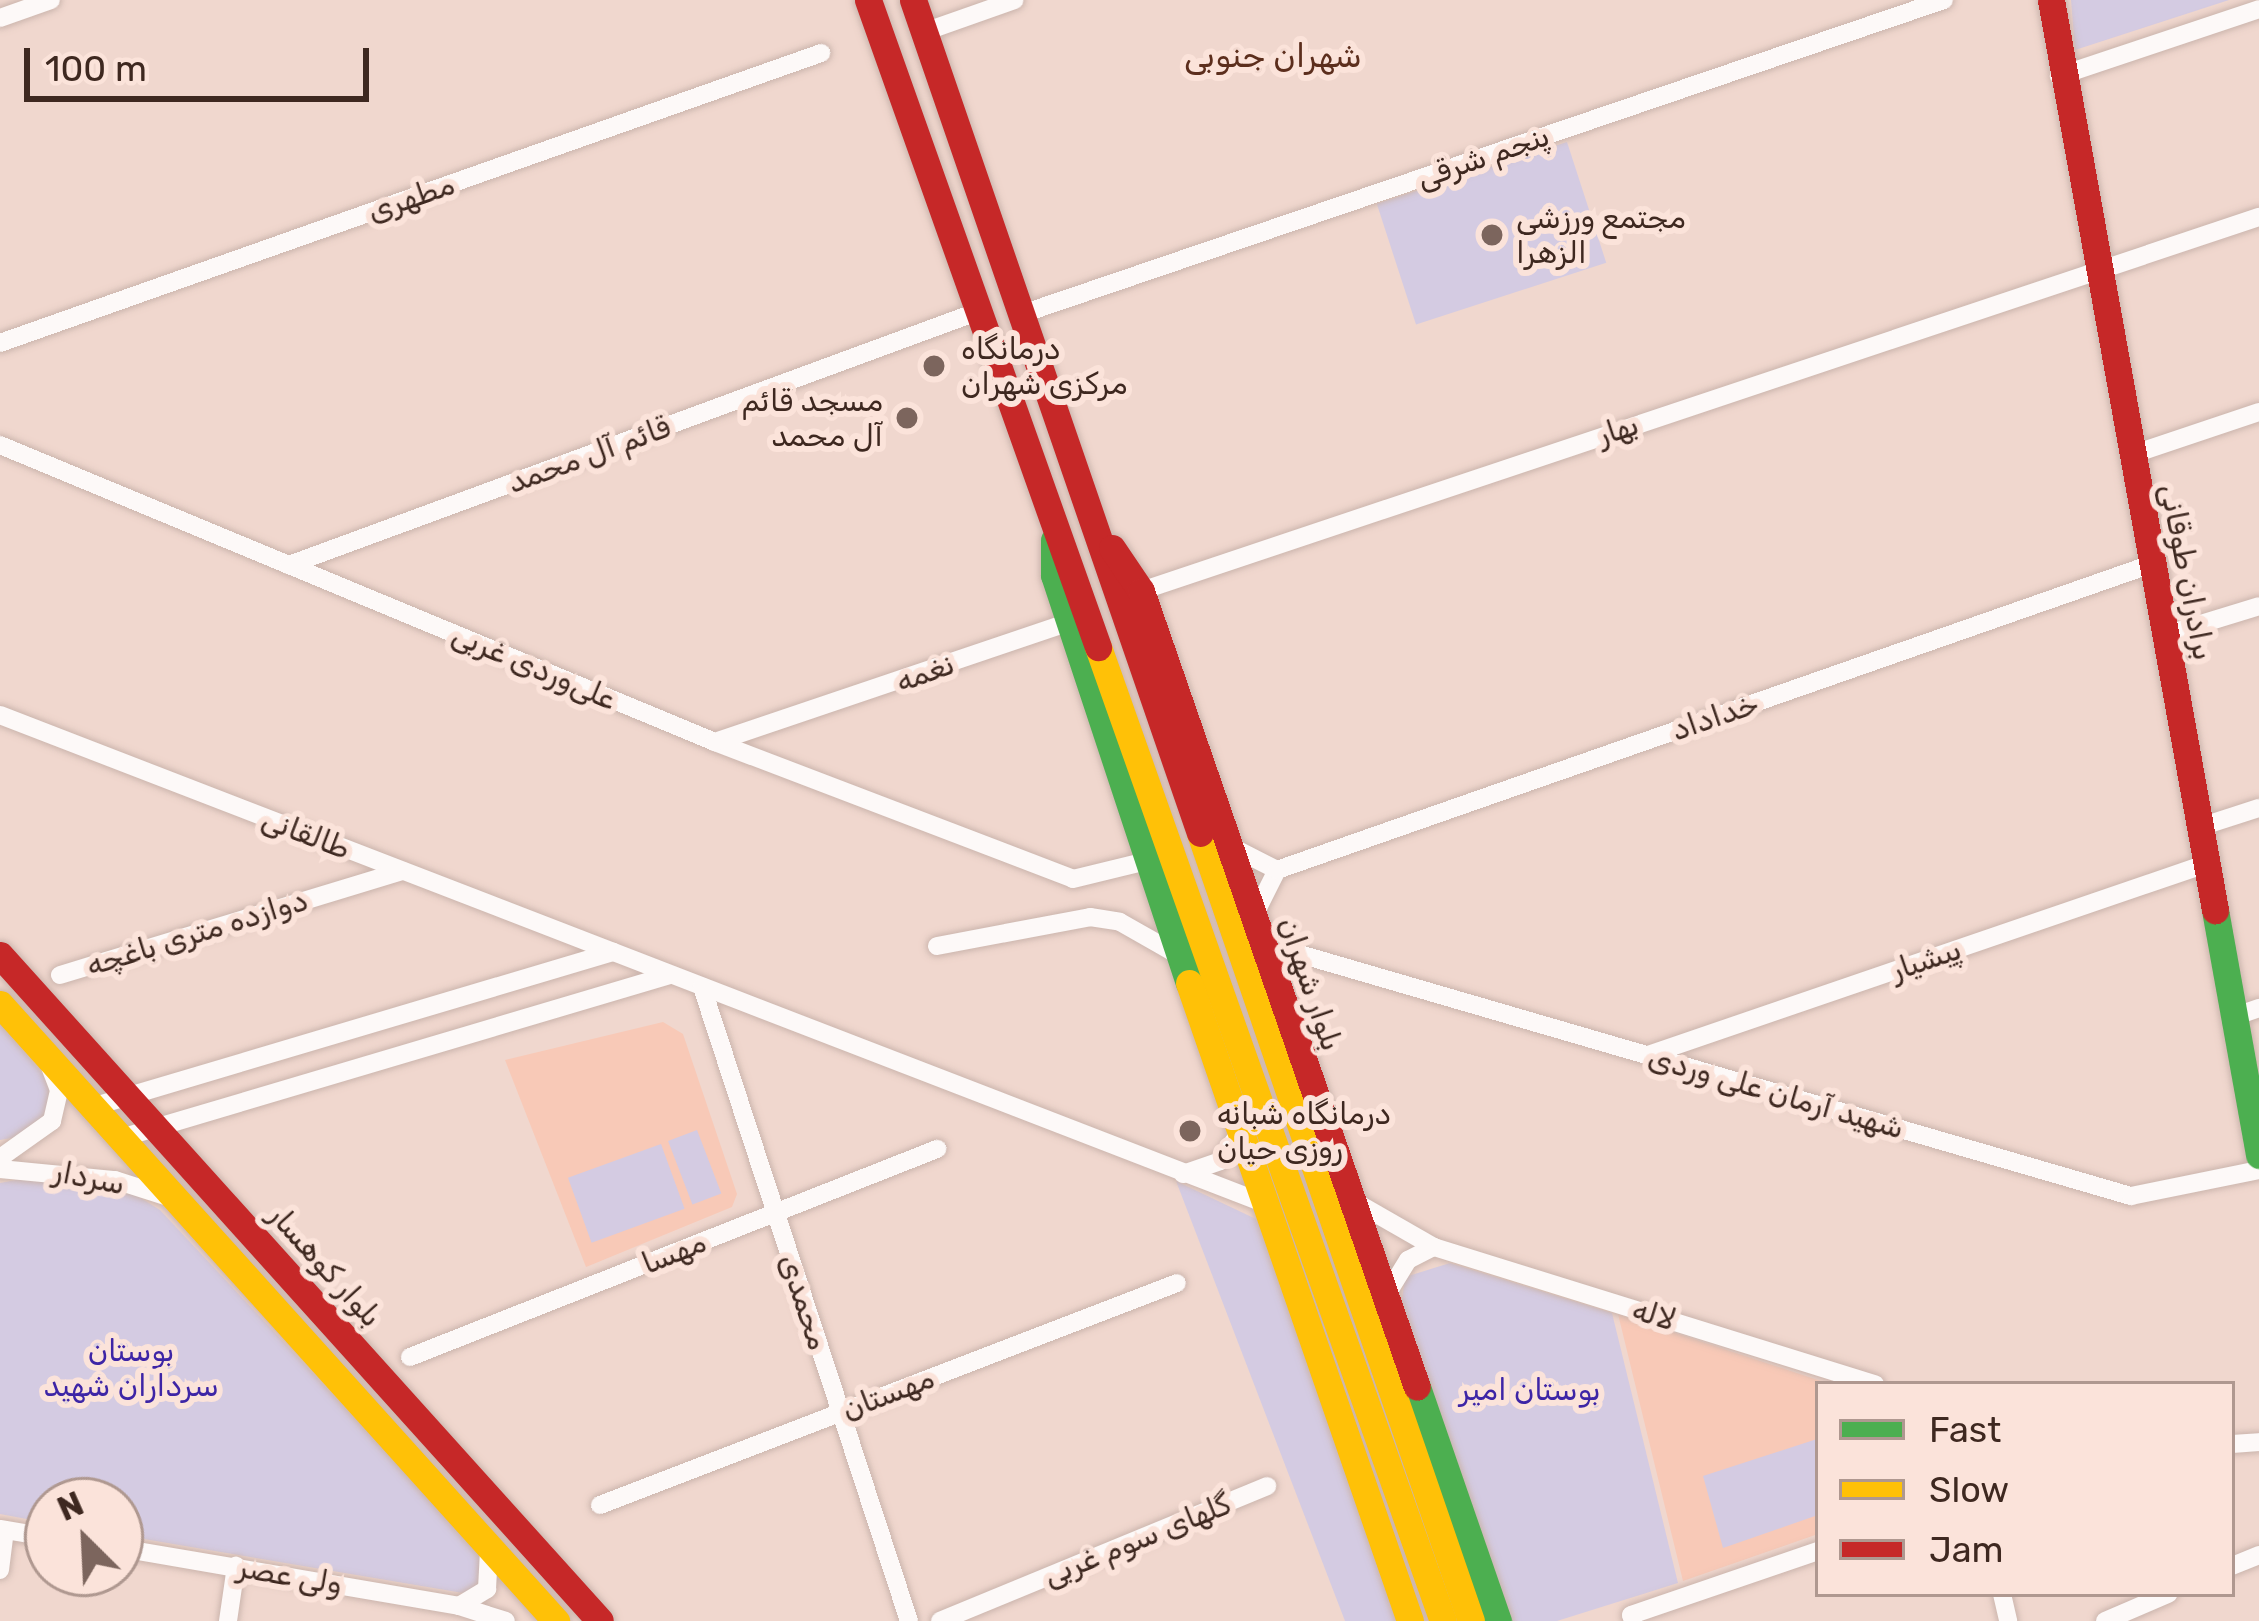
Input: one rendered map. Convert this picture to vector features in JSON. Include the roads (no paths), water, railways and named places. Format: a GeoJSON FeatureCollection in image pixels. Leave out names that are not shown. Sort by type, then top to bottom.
{"type":"FeatureCollection","features":[{"type":"Feature","properties":{"kind":"main road"},"geometry":{"type":"LineString","coordinates":[[868,0],[974,314],[1055,524],[1443,1621]]}},
{"type":"Feature","properties":{"kind":"main road","name":"بلوار شهران"},"geometry":{"type":"LineString","coordinates":[[913,0],[1472,1621]]}},
{"type":"Feature","properties":{"kind":"main road","name":"برادران طوقانی"},"geometry":{"type":"LineString","coordinates":[[2050,0],[2059,76],[2206,864],[2246,1013],[2259,1155]]}},
{"type":"Feature","properties":{"kind":"main road","name":"بلوار شهران"},"geometry":{"type":"LineString","coordinates":[[1090,514],[1141,591],[1498,1621]]}},
{"type":"Feature","properties":{"kind":"main road"},"geometry":{"type":"LineString","coordinates":[[1055,524],[1054,575],[1069,622],[1238,1135],[1410,1621]]}},
{"type":"Feature","properties":{"kind":"main road","name":"بلوار کوهسار"},"geometry":{"type":"LineString","coordinates":[[0,956],[601,1621]]}},
{"type":"Feature","properties":{"kind":"main road"},"geometry":{"type":"LineString","coordinates":[[0,1004],[556,1621]]}},
{"type":"Feature","properties":{"kind":"street"},"geometry":{"type":"LineString","coordinates":[[0,18],[51,0]]}},
{"type":"Feature","properties":{"kind":"street"},"geometry":{"type":"LineString","coordinates":[[924,32],[1015,0]]}},
{"type":"Feature","properties":{"kind":"street","name":"پنجم شرقی"},"geometry":{"type":"LineString","coordinates":[[1022,314],[1943,0]]}},
{"type":"Feature","properties":{"kind":"street"},"geometry":{"type":"LineString","coordinates":[[2059,76],[2259,9]]}},
{"type":"Feature","properties":{"kind":"street","name":"مطهری"},"geometry":{"type":"LineString","coordinates":[[0,343],[821,53]]}},
{"type":"Feature","properties":{"kind":"street","name":"بهار"},"geometry":{"type":"LineString","coordinates":[[1141,591],[2259,217]]}},
{"type":"Feature","properties":{"kind":"street","name":"قائم آل محمد"},"geometry":{"type":"LineString","coordinates":[[289,565],[974,314]]}},
{"type":"Feature","properties":{"kind":"street"},"geometry":{"type":"LineString","coordinates":[[2131,455],[2259,412]]}},
{"type":"Feature","properties":{"kind":"street","name":"علی‌وردی غربی"},"geometry":{"type":"LineString","coordinates":[[0,445],[715,742],[1072,878]]}},
{"type":"Feature","properties":{"kind":"street","name":"خداداد"},"geometry":{"type":"LineString","coordinates":[[1273,877],[2152,564]]}},
{"type":"Feature","properties":{"kind":"street"},"geometry":{"type":"LineString","coordinates":[[2165,634],[2259,606]]}},
{"type":"Feature","properties":{"kind":"street","name":"نغمه"},"geometry":{"type":"LineString","coordinates":[[715,742],[782,724],[1069,622]]}},
{"type":"Feature","properties":{"kind":"street","name":"طالقانی"},"geometry":{"type":"LineString","coordinates":[[0,715],[1262,1202]]}},
{"type":"Feature","properties":{"kind":"street"},"geometry":{"type":"LineString","coordinates":[[778,767],[782,724]]}},
{"type":"Feature","properties":{"kind":"street"},"geometry":{"type":"LineString","coordinates":[[2200,827],[2259,808]]}},
{"type":"Feature","properties":{"kind":"street"},"geometry":{"type":"LineString","coordinates":[[1228,845],[1273,877],[1252,919]]}},
{"type":"Feature","properties":{"kind":"street"},"geometry":{"type":"LineString","coordinates":[[1071,920],[1072,878],[1147,861]]}},
{"type":"Feature","properties":{"kind":"street","name":"پیشیار"},"geometry":{"type":"LineString","coordinates":[[1647,1055],[2206,864]]}},
{"type":"Feature","properties":{"kind":"street","name":"دوازده متری باغچه"},"geometry":{"type":"LineString","coordinates":[[60,975],[403,871]]}},
{"type":"Feature","properties":{"kind":"street"},"geometry":{"type":"LineString","coordinates":[[937,946],[1071,920],[1120,922],[1179,956]]}},
{"type":"Feature","properties":{"kind":"street"},"geometry":{"type":"LineString","coordinates":[[92,1107],[613,952]]}},
{"type":"Feature","properties":{"kind":"street","name":"شهید آرمان علی وردی"},"geometry":{"type":"LineString","coordinates":[[1296,953],[2131,1196],[2259,1171]]}},
{"type":"Feature","properties":{"kind":"street"},"geometry":{"type":"LineString","coordinates":[[121,1138],[670,975]]}},
{"type":"Feature","properties":{"kind":"street","name":"محمدی"},"geometry":{"type":"LineString","coordinates":[[702,987],[906,1620]]}},
{"type":"Feature","properties":{"kind":"street","name":"سردار"},"geometry":{"type":"LineString","coordinates":[[0,1158],[52,1121],[58,1090],[47,1057]]}},
{"type":"Feature","properties":{"kind":"street"},"geometry":{"type":"LineString","coordinates":[[1183,1174],[1220,1161],[1238,1135]]}},
{"type":"Feature","properties":{"kind":"street","name":"مهسا"},"geometry":{"type":"LineString","coordinates":[[410,1357],[937,1149]]}},
{"type":"Feature","properties":{"kind":"street","name":"سردار"},"geometry":{"type":"LineString","coordinates":[[0,1169],[115,1180],[177,1200]]}},
{"type":"Feature","properties":{"kind":"street","name":"لاله"},"geometry":{"type":"LineString","coordinates":[[1352,1199],[1434,1247],[1865,1381]]}},
{"type":"Feature","properties":{"kind":"street"},"geometry":{"type":"LineString","coordinates":[[1384,1298],[1408,1260],[1434,1247]]}},
{"type":"Feature","properties":{"kind":"street","name":"مهستان"},"geometry":{"type":"LineString","coordinates":[[599,1505],[1177,1282]]}},
{"type":"Feature","properties":{"kind":"street","name":"گلهای سوم غربی"},"geometry":{"type":"LineString","coordinates":[[940,1621],[1267,1486]]}},
{"type":"Feature","properties":{"kind":"street"},"geometry":{"type":"LineString","coordinates":[[0,1570],[2,1530]]}},
{"type":"Feature","properties":{"kind":"street"},"geometry":{"type":"LineString","coordinates":[[459,1606],[487,1589],[493,1566],[485,1541]]}},
{"type":"Feature","properties":{"kind":"street","name":"ولی عصر"},"geometry":{"type":"LineString","coordinates":[[144,1552],[459,1606],[506,1621]]}},
{"type":"Feature","properties":{"kind":"street"},"geometry":{"type":"LineString","coordinates":[[1632,1618],[1815,1552]]}},
{"type":"Feature","properties":{"kind":"street"},"geometry":{"type":"LineString","coordinates":[[228,1621],[236,1566]]}},
{"type":"Feature","properties":{"kind":"street"},"geometry":{"type":"LineString","coordinates":[[2105,1621],[2161,1597]]}},
{"type":"Feature","properties":{"kind":"place","name":"مجتمع ورزشی الزهرا"},"geometry":{"type":"Point","coordinates":[1492,235]}},
{"type":"Feature","properties":{"kind":"place","name":"درمانگاه مرکزی شهران"},"geometry":{"type":"Point","coordinates":[934,366]}},
{"type":"Feature","properties":{"kind":"place","name":"مسجد قائم آل محمد"},"geometry":{"type":"Point","coordinates":[907,418]}},
{"type":"Feature","properties":{"kind":"place","name":"درمانگاه شبانه روزی حیان"},"geometry":{"type":"Point","coordinates":[1190,1131]}},
{"type":"Feature","properties":{"kind":"district","name":"شهران جنوبی"},"geometry":{"type":"Point","coordinates":[1273,56]}},
{"type":"Feature","properties":{"kind":"park label","name":"بوستان سرداران شهید"},"geometry":{"type":"Point","coordinates":[131,1368]}},
{"type":"Feature","properties":{"kind":"park label","name":"بوستان امیر"},"geometry":{"type":"Point","coordinates":[1530,1390]}}]}
